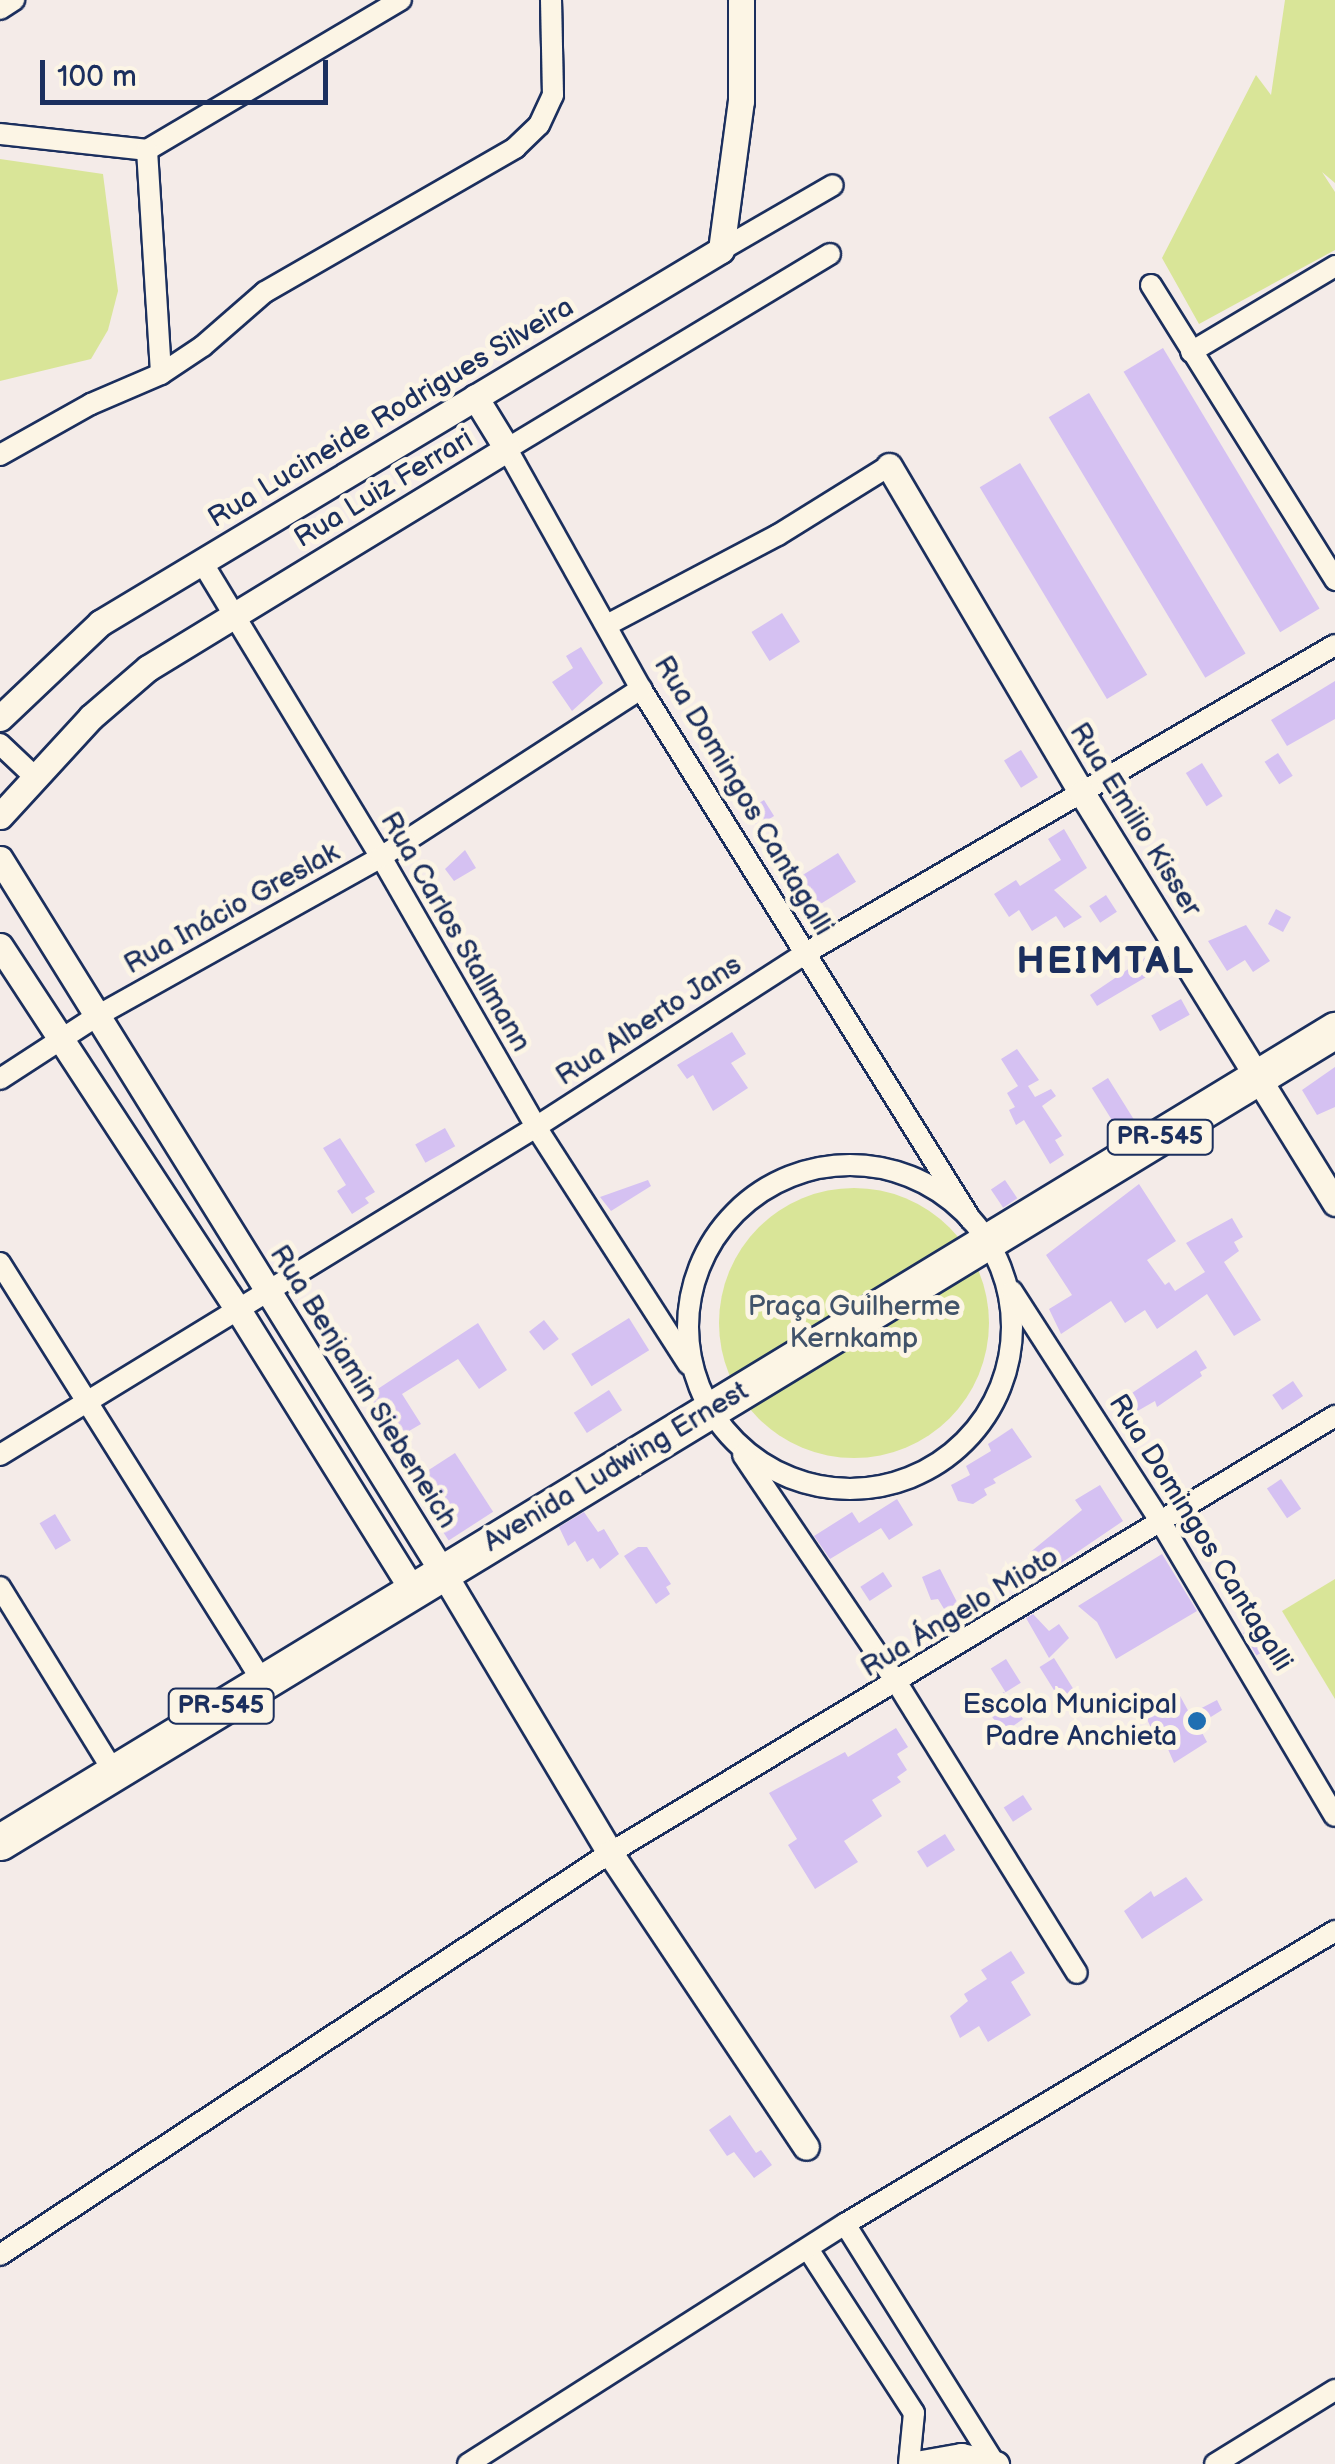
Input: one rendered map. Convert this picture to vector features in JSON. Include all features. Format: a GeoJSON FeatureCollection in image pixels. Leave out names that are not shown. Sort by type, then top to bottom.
{"type":"FeatureCollection","features":[{"type":"Feature","properties":{"kind":"highway","name":"Avenida Ludwing Ernest"},"geometry":{"type":"LineString","coordinates":[[0,1842],[411,1588],[721,1424],[978,1232],[1260,1077],[1335,1030]]}},
{"type":"Feature","properties":{"kind":"street"},"geometry":{"type":"LineString","coordinates":[[0,8],[14,0]]}},
{"type":"Feature","properties":{"kind":"street"},"geometry":{"type":"LineString","coordinates":[[0,134],[148,150],[401,0]]}},
{"type":"Feature","properties":{"kind":"street"},"geometry":{"type":"LineString","coordinates":[[0,455],[91,404],[160,374],[203,346],[266,292],[514,148],[539,125],[552,94],[551,0]]}},
{"type":"Feature","properties":{"kind":"street"},"geometry":{"type":"LineString","coordinates":[[720,250],[742,100],[742,0]]}},
{"type":"Feature","properties":{"kind":"street"},"geometry":{"type":"LineString","coordinates":[[148,150],[160,374]]}},
{"type":"Feature","properties":{"kind":"street","name":"Rua Lucineide Rodrigues Silveira"},"geometry":{"type":"LineString","coordinates":[[0,718],[100,623],[833,184]]}},
{"type":"Feature","properties":{"kind":"street","name":"Rua Luiz Ferrari"},"geometry":{"type":"LineString","coordinates":[[0,816],[92,717],[148,668],[830,254]]}},
{"type":"Feature","properties":{"kind":"street"},"geometry":{"type":"LineString","coordinates":[[1191,352],[1335,266]]}},
{"type":"Feature","properties":{"kind":"street"},"geometry":{"type":"LineString","coordinates":[[1151,285],[1335,580]]}},
{"type":"Feature","properties":{"kind":"street","name":"Rua Domingos Cantagalli"},"geometry":{"type":"LineString","coordinates":[[475,398],[641,689],[1008,1285],[1162,1524],[1335,1816]]}},
{"type":"Feature","properties":{"kind":"street"},"geometry":{"type":"LineString","coordinates":[[607,625],[778,536],[888,466]]}},
{"type":"Feature","properties":{"kind":"street","name":"Rua Emilio Kisser"},"geometry":{"type":"LineString","coordinates":[[888,466],[1082,794],[1335,1203]]}},
{"type":"Feature","properties":{"kind":"street","name":"Rua Carlos Stallmann"},"geometry":{"type":"LineString","coordinates":[[202,562],[381,856],[536,1127],[696,1377]]}},
{"type":"Feature","properties":{"kind":"street","name":"Rua Alberto Jans"},"geometry":{"type":"LineString","coordinates":[[0,1455],[536,1127],[804,954],[1335,645]]}},
{"type":"Feature","properties":{"kind":"street","name":"Rua Inácio Greslak"},"geometry":{"type":"LineString","coordinates":[[0,1079],[97,1016],[381,856],[641,689]]}},
{"type":"Feature","properties":{"kind":"street"},"geometry":{"type":"LineString","coordinates":[[0,744],[35,777]]}},
{"type":"Feature","properties":{"kind":"street","name":"Rua Benjamin Siebeneich"},"geometry":{"type":"LineString","coordinates":[[0,860],[442,1571],[610,1853],[806,2147]]}},
{"type":"Feature","properties":{"kind":"street"},"geometry":{"type":"LineString","coordinates":[[0,946],[237,1308],[411,1588]]}},
{"type":"Feature","properties":{"kind":"street"},"geometry":{"type":"LineString","coordinates":[[978,1232],[949,1197],[925,1182],[887,1168],[850,1163],[811,1168],[781,1178],[754,1194],[726,1220],[707,1249],[694,1282],[688,1316],[696,1377],[721,1424],[897,1683],[1077,1973]]}},
{"type":"Feature","properties":{"kind":"street"},"geometry":{"type":"LineString","coordinates":[[0,1263],[262,1681]]}},
{"type":"Feature","properties":{"kind":"street"},"geometry":{"type":"LineString","coordinates":[[721,1424],[785,1476],[833,1489],[872,1487],[926,1472],[968,1441],[1000,1394],[1014,1333],[1008,1285]]}},
{"type":"Feature","properties":{"kind":"street","name":"Rua Ángelo Mioto"},"geometry":{"type":"LineString","coordinates":[[0,2255],[610,1853],[1162,1524],[1335,1416]]}},
{"type":"Feature","properties":{"kind":"street"},"geometry":{"type":"LineString","coordinates":[[0,1587],[6,1610],[114,1772]]}},
{"type":"Feature","properties":{"kind":"street"},"geometry":{"type":"LineString","coordinates":[[468,2464],[846,2224],[1335,1931]]}},
{"type":"Feature","properties":{"kind":"street"},"geometry":{"type":"LineString","coordinates":[[846,2224],[995,2463]]}},
{"type":"Feature","properties":{"kind":"street"},"geometry":{"type":"LineString","coordinates":[[808,2249],[914,2413],[912,2464],[961,2456],[995,2463]]}},
{"type":"Feature","properties":{"kind":"street"},"geometry":{"type":"LineString","coordinates":[[1215,2464],[1335,2390]]}},
{"type":"Feature","properties":{"kind":"green space"},"geometry":{"type":"Polygon","coordinates":[[[1285,0],[1335,0],[1335,183],[1322,172],[1335,192],[1335,250],[1199,324],[1162,258],[1256,75],[1271,95],[1285,0]]]}},
{"type":"Feature","properties":{"kind":"green space"},"geometry":{"type":"Polygon","coordinates":[[[0,159],[103,174],[118,291],[108,330],[91,359],[0,381],[0,159]]]}},
{"type":"Feature","properties":{"kind":"green space","name":"Praça Guilherme Kernkamp"},"geometry":{"type":"Polygon","coordinates":[[[854,1188],[906,1198],[950,1227],[979,1271],[989,1323],[979,1375],[950,1419],[906,1448],[854,1458],[802,1448],[758,1419],[729,1375],[719,1323],[729,1271],[758,1227],[802,1198],[854,1188]]]}},
{"type":"Feature","properties":{"kind":"green space"},"geometry":{"type":"Polygon","coordinates":[[[1335,1579],[1335,1699],[1282,1611],[1335,1579]]]}},
{"type":"Feature","properties":{"kind":"building"},"geometry":{"type":"Polygon","coordinates":[[[1163,348],[1320,609],[1280,632],[1124,372],[1163,348]]]}},
{"type":"Feature","properties":{"kind":"building"},"geometry":{"type":"Polygon","coordinates":[[[1089,393],[1246,654],[1205,678],[1049,417],[1089,393]]]}},
{"type":"Feature","properties":{"kind":"building"},"geometry":{"type":"Polygon","coordinates":[[[1020,463],[1147,675],[1107,699],[980,487],[1020,463]]]}},
{"type":"Feature","properties":{"kind":"building"},"geometry":{"type":"Polygon","coordinates":[[[782,613],[800,642],[769,661],[751,632],[782,613]]]}},
{"type":"Feature","properties":{"kind":"building"},"geometry":{"type":"Polygon","coordinates":[[[581,647],[603,683],[572,711],[552,682],[573,668],[566,656],[581,647]]]}},
{"type":"Feature","properties":{"kind":"building"},"geometry":{"type":"Polygon","coordinates":[[[1335,681],[1335,719],[1287,746],[1271,720],[1335,681]]]}},
{"type":"Feature","properties":{"kind":"building"},"geometry":{"type":"Polygon","coordinates":[[[1021,750],[1038,777],[1021,788],[1004,761],[1021,750]]]}},
{"type":"Feature","properties":{"kind":"building"},"geometry":{"type":"Polygon","coordinates":[[[1278,753],[1293,776],[1279,784],[1265,762],[1278,753]]]}},
{"type":"Feature","properties":{"kind":"building"},"geometry":{"type":"Polygon","coordinates":[[[1202,763],[1223,796],[1207,806],[1186,773],[1202,763]]]}},
{"type":"Feature","properties":{"kind":"building"},"geometry":{"type":"Polygon","coordinates":[[[764,800],[774,816],[757,827],[747,811],[764,800]]]}},
{"type":"Feature","properties":{"kind":"building"},"geometry":{"type":"Polygon","coordinates":[[[1064,829],[1087,868],[1054,890],[1082,917],[1064,928],[1056,916],[1032,931],[1019,910],[1009,917],[994,894],[1016,880],[1020,886],[1061,860],[1048,839],[1064,829]]]}},
{"type":"Feature","properties":{"kind":"building"},"geometry":{"type":"Polygon","coordinates":[[[465,850],[476,868],[454,881],[445,869],[465,850]]]}},
{"type":"Feature","properties":{"kind":"building"},"geometry":{"type":"Polygon","coordinates":[[[838,853],[856,882],[814,908],[796,879],[838,853]]]}},
{"type":"Feature","properties":{"kind":"building"},"geometry":{"type":"Polygon","coordinates":[[[1106,895],[1117,912],[1100,923],[1089,906],[1106,895]]]}},
{"type":"Feature","properties":{"kind":"building"},"geometry":{"type":"Polygon","coordinates":[[[1276,909],[1291,917],[1283,932],[1268,924],[1276,909]]]}},
{"type":"Feature","properties":{"kind":"building"},"geometry":{"type":"Polygon","coordinates":[[[1246,925],[1270,961],[1253,972],[1245,960],[1227,971],[1208,941],[1246,925]]]}},
{"type":"Feature","properties":{"kind":"building"},"geometry":{"type":"Polygon","coordinates":[[[1149,955],[1158,970],[1097,1006],[1090,995],[1149,955]]]}},
{"type":"Feature","properties":{"kind":"building"},"geometry":{"type":"Polygon","coordinates":[[[1181,999],[1190,1015],[1160,1031],[1151,1015],[1181,999]]]}},
{"type":"Feature","properties":{"kind":"building"},"geometry":{"type":"Polygon","coordinates":[[[732,1032],[746,1054],[731,1063],[748,1088],[713,1111],[693,1075],[687,1079],[677,1065],[732,1032]]]}},
{"type":"Feature","properties":{"kind":"building"},"geometry":{"type":"Polygon","coordinates":[[[1017,1049],[1039,1080],[1028,1086],[1035,1097],[1051,1089],[1056,1096],[1042,1106],[1062,1136],[1055,1140],[1064,1155],[1050,1164],[1024,1120],[1016,1125],[1009,1110],[1015,1107],[1007,1093],[1018,1086],[1001,1059],[1017,1049]]]}},
{"type":"Feature","properties":{"kind":"building"},"geometry":{"type":"Polygon","coordinates":[[[1335,1067],[1335,1107],[1317,1115],[1302,1090],[1335,1067]]]}},
{"type":"Feature","properties":{"kind":"building"},"geometry":{"type":"Polygon","coordinates":[[[1108,1078],[1136,1123],[1120,1133],[1092,1088],[1108,1078]]]}},
{"type":"Feature","properties":{"kind":"building"},"geometry":{"type":"Polygon","coordinates":[[[445,1128],[455,1146],[425,1163],[415,1144],[445,1128]]]}},
{"type":"Feature","properties":{"kind":"building"},"geometry":{"type":"Polygon","coordinates":[[[340,1138],[375,1192],[365,1198],[369,1203],[352,1214],[337,1191],[346,1185],[323,1148],[340,1138]]]}},
{"type":"Feature","properties":{"kind":"building"},"geometry":{"type":"Polygon","coordinates":[[[648,1180],[651,1186],[611,1211],[600,1197],[648,1180]]]}},
{"type":"Feature","properties":{"kind":"building"},"geometry":{"type":"Polygon","coordinates":[[[1005,1180],[1017,1198],[1003,1208],[991,1190],[1005,1180]]]}},
{"type":"Feature","properties":{"kind":"building"},"geometry":{"type":"Polygon","coordinates":[[[1139,1184],[1176,1241],[1147,1260],[1165,1285],[1169,1282],[1175,1291],[1205,1272],[1186,1243],[1232,1218],[1243,1237],[1234,1242],[1239,1251],[1224,1262],[1261,1320],[1234,1336],[1207,1294],[1157,1329],[1145,1310],[1125,1323],[1111,1301],[1061,1334],[1049,1309],[1072,1295],[1046,1255],[1139,1184]]]}},
{"type":"Feature","properties":{"kind":"building"},"geometry":{"type":"Polygon","coordinates":[[[629,1318],[649,1350],[591,1386],[571,1354],[629,1318]]]}},
{"type":"Feature","properties":{"kind":"building"},"geometry":{"type":"Polygon","coordinates":[[[544,1320],[559,1339],[544,1351],[529,1332],[544,1320]]]}},
{"type":"Feature","properties":{"kind":"building"},"geometry":{"type":"Polygon","coordinates":[[[478,1323],[507,1370],[479,1389],[458,1359],[402,1394],[421,1424],[392,1441],[364,1398],[478,1323]]]}},
{"type":"Feature","properties":{"kind":"building"},"geometry":{"type":"Polygon","coordinates":[[[1196,1350],[1207,1368],[1200,1372],[1202,1376],[1157,1407],[1155,1401],[1134,1413],[1126,1397],[1196,1350]]]}},
{"type":"Feature","properties":{"kind":"building"},"geometry":{"type":"Polygon","coordinates":[[[1293,1381],[1303,1396],[1282,1410],[1272,1395],[1293,1381]]]}},
{"type":"Feature","properties":{"kind":"building"},"geometry":{"type":"Polygon","coordinates":[[[609,1390],[622,1410],[587,1433],[574,1413],[609,1390]]]}},
{"type":"Feature","properties":{"kind":"building"},"geometry":{"type":"Polygon","coordinates":[[[1012,1428],[1032,1457],[993,1479],[996,1483],[984,1489],[987,1495],[973,1504],[958,1501],[951,1485],[970,1475],[966,1466],[991,1451],[988,1444],[1012,1428]]]}},
{"type":"Feature","properties":{"kind":"building"},"geometry":{"type":"Polygon","coordinates":[[[455,1453],[493,1512],[449,1541],[411,1482],[455,1453]]]}},
{"type":"Feature","properties":{"kind":"building"},"geometry":{"type":"Polygon","coordinates":[[[1281,1479],[1301,1509],[1287,1518],[1267,1489],[1281,1479]]]}},
{"type":"Feature","properties":{"kind":"building"},"geometry":{"type":"Polygon","coordinates":[[[1100,1485],[1123,1521],[1042,1576],[1028,1554],[1082,1510],[1075,1500],[1100,1485]]]}},
{"type":"Feature","properties":{"kind":"building"},"geometry":{"type":"Polygon","coordinates":[[[897,1499],[913,1525],[889,1540],[881,1528],[830,1559],[814,1536],[852,1512],[859,1523],[897,1499]]]}},
{"type":"Feature","properties":{"kind":"building"},"geometry":{"type":"Polygon","coordinates":[[[584,1512],[598,1532],[604,1529],[619,1554],[600,1569],[593,1558],[587,1562],[575,1541],[568,1546],[559,1527],[584,1512]]]}},
{"type":"Feature","properties":{"kind":"building"},"geometry":{"type":"Polygon","coordinates":[[[55,1514],[71,1541],[56,1550],[40,1523],[55,1514]]]}},
{"type":"Feature","properties":{"kind":"building"},"geometry":{"type":"Polygon","coordinates":[[[638,1547],[647,1547],[671,1584],[666,1587],[670,1594],[656,1604],[624,1556],[638,1547]]]}},
{"type":"Feature","properties":{"kind":"building"},"geometry":{"type":"Polygon","coordinates":[[[1162,1554],[1197,1611],[1116,1659],[1097,1622],[1078,1606],[1162,1554]]]}},
{"type":"Feature","properties":{"kind":"building"},"geometry":{"type":"Polygon","coordinates":[[[940,1569],[958,1604],[944,1609],[938,1599],[931,1600],[922,1577],[940,1569]]]}},
{"type":"Feature","properties":{"kind":"building"},"geometry":{"type":"Polygon","coordinates":[[[883,1572],[892,1586],[870,1601],[860,1587],[883,1572]]]}},
{"type":"Feature","properties":{"kind":"building"},"geometry":{"type":"Polygon","coordinates":[[[1033,1614],[1049,1631],[1059,1624],[1069,1638],[1049,1658],[1026,1618],[1033,1614]]]}},
{"type":"Feature","properties":{"kind":"building"},"geometry":{"type":"Polygon","coordinates":[[[1250,1629],[1263,1651],[1257,1655],[1243,1633],[1250,1629]]]}},
{"type":"Feature","properties":{"kind":"building"},"geometry":{"type":"Polygon","coordinates":[[[1054,1658],[1078,1697],[1064,1706],[1040,1667],[1054,1658]]]}},
{"type":"Feature","properties":{"kind":"building"},"geometry":{"type":"Polygon","coordinates":[[[1006,1659],[1021,1683],[1006,1692],[991,1669],[1006,1659]]]}},
{"type":"Feature","properties":{"kind":"building"},"geometry":{"type":"Polygon","coordinates":[[[1004,1692],[1023,1719],[1003,1733],[984,1706],[1004,1692]]]}},
{"type":"Feature","properties":{"kind":"building"},"geometry":{"type":"Polygon","coordinates":[[[1179,1694],[1190,1714],[1217,1700],[1222,1710],[1198,1725],[1207,1742],[1174,1763],[1158,1726],[1152,1730],[1146,1717],[1179,1694]]]}},
{"type":"Feature","properties":{"kind":"building"},"geometry":{"type":"Polygon","coordinates":[[[896,1728],[908,1747],[897,1754],[907,1770],[897,1777],[901,1782],[872,1800],[882,1816],[844,1841],[858,1862],[815,1889],[788,1845],[797,1839],[769,1793],[845,1752],[848,1757],[896,1728]]]}},
{"type":"Feature","properties":{"kind":"building"},"geometry":{"type":"Polygon","coordinates":[[[1023,1795],[1032,1809],[1013,1822],[1004,1808],[1023,1795]]]}},
{"type":"Feature","properties":{"kind":"building"},"geometry":{"type":"Polygon","coordinates":[[[945,1834],[955,1850],[927,1868],[917,1851],[945,1834]]]}},
{"type":"Feature","properties":{"kind":"building"},"geometry":{"type":"Polygon","coordinates":[[[1186,1877],[1203,1900],[1142,1939],[1124,1911],[1151,1891],[1154,1897],[1186,1877]]]}},
{"type":"Feature","properties":{"kind":"building"},"geometry":{"type":"Polygon","coordinates":[[[1011,1951],[1025,1973],[1011,1982],[1031,2015],[988,2042],[979,2026],[960,2038],[950,2016],[968,2001],[964,1994],[987,1979],[981,1970],[1011,1951]]]}},
{"type":"Feature","properties":{"kind":"building"},"geometry":{"type":"Polygon","coordinates":[[[730,2115],[756,2153],[761,2150],[772,2165],[754,2178],[734,2152],[727,2156],[709,2130],[730,2115]]]}},
{"type":"Feature","properties":{"kind":"place","name":"Escola Municipal Padre Anchieta"},"geometry":{"type":"Point","coordinates":[1197,1721]}},
{"type":"Feature","properties":{"kind":"district","name":"HEIMTAL"},"geometry":{"type":"Point","coordinates":[1106,962]}}]}
